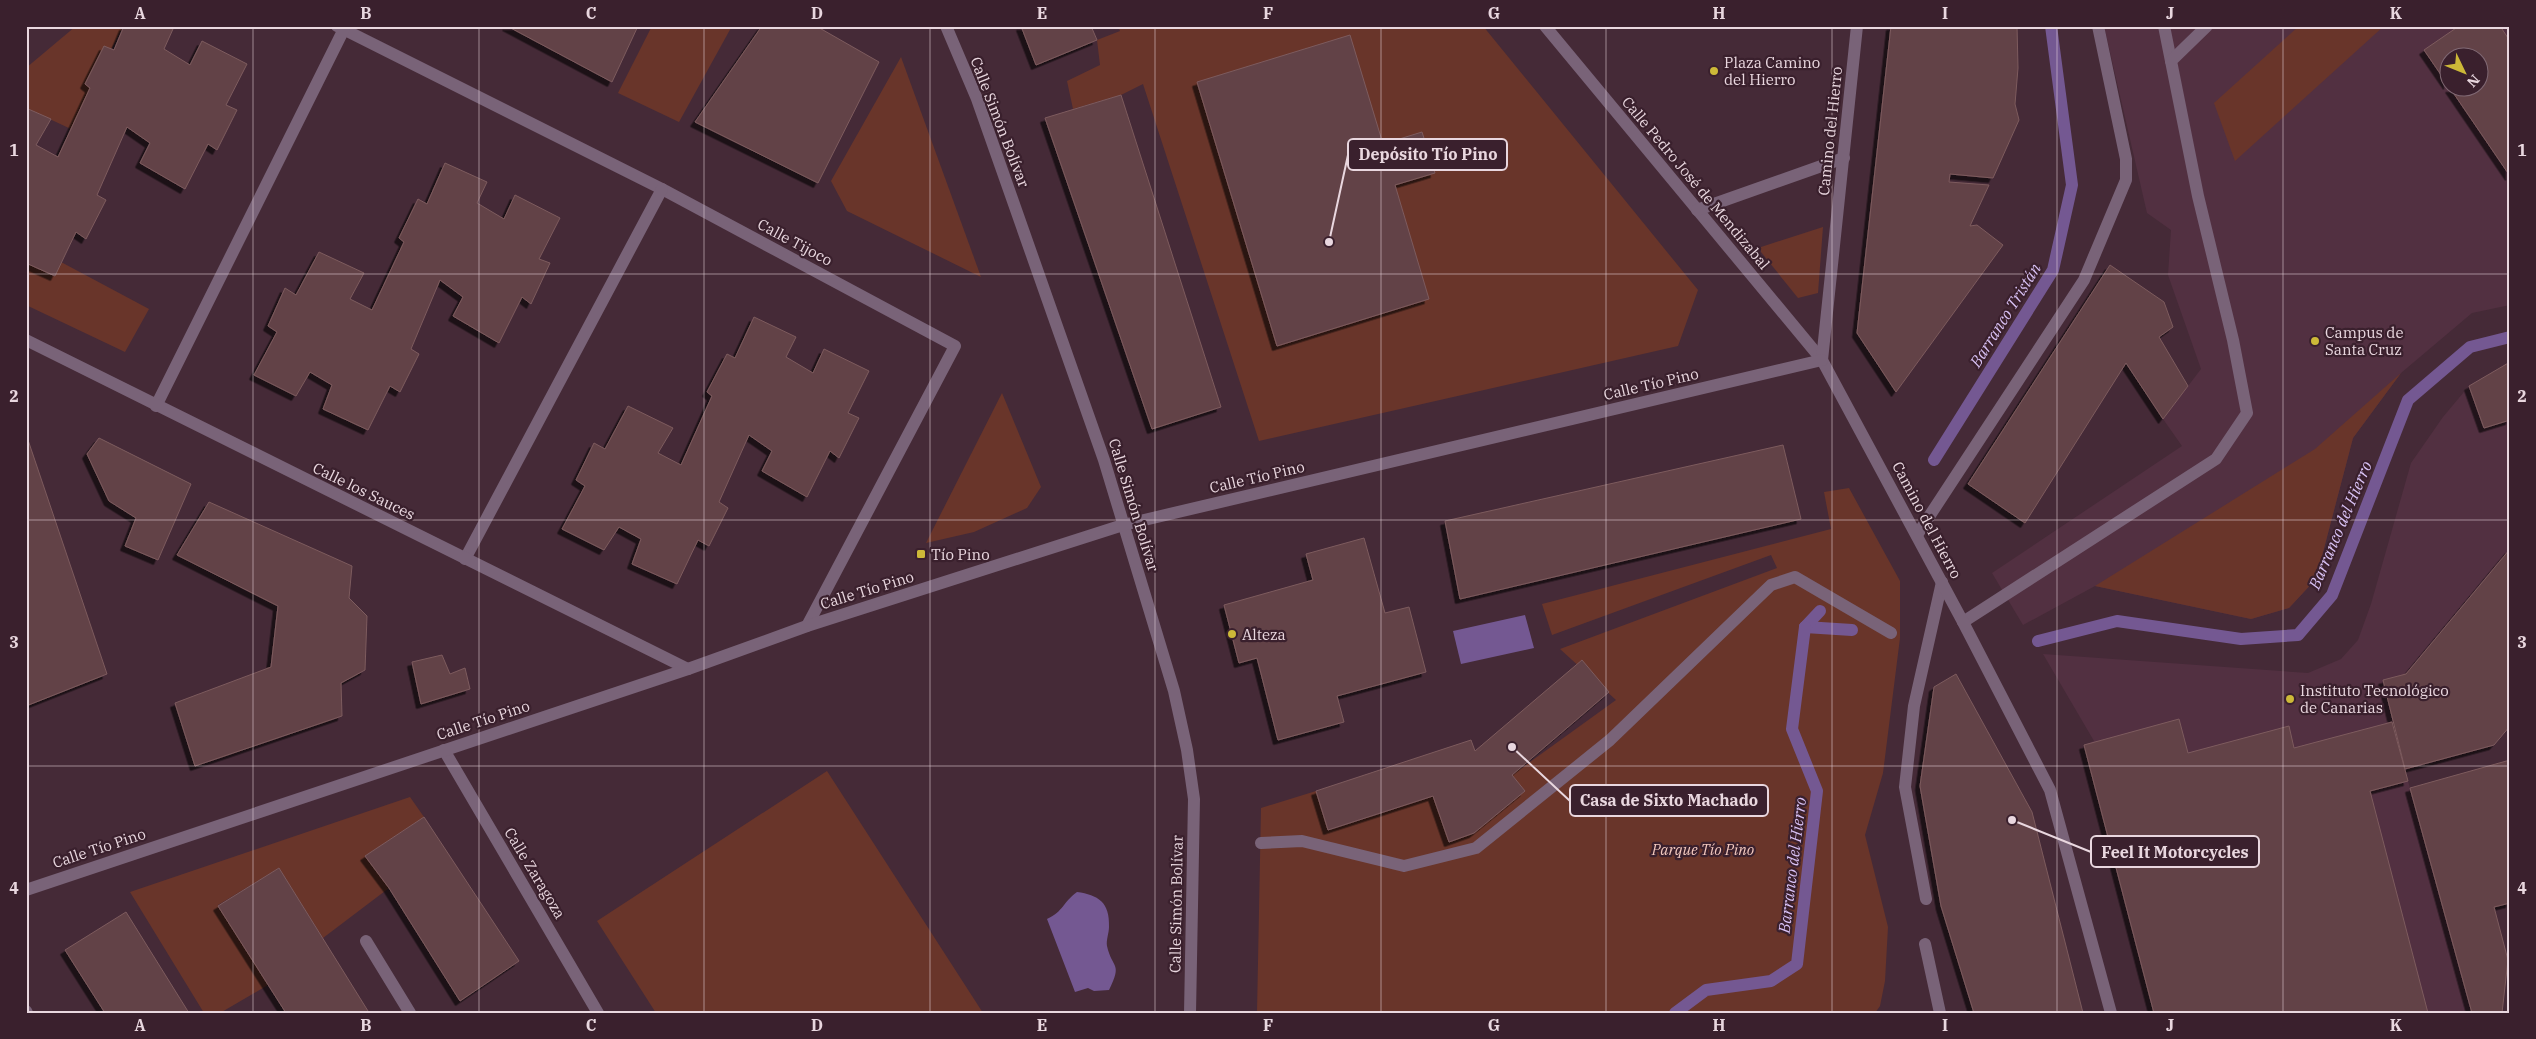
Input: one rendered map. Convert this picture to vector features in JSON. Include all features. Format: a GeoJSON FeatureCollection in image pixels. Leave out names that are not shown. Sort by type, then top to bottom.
{"type":"FeatureCollection","features":[{"type":"Feature","properties":{"kind":"street","name":"Calle Simón Bolívar"},"geometry":{"type":"LineString","coordinates":[[946,26],[977,99],[1104,460],[1174,691],[1187,750],[1194,798],[1190,1013]]}},
{"type":"Feature","properties":{"kind":"street","name":"Calle Pedro José de Mendizabal"},"geometry":{"type":"LineString","coordinates":[[1545,26],[1822,360]]}},
{"type":"Feature","properties":{"kind":"street","name":"Camino del Hierro"},"geometry":{"type":"LineString","coordinates":[[1857,26],[1822,360],[1942,582],[2050,790],[2111,1013]]}},
{"type":"Feature","properties":{"kind":"street"},"geometry":{"type":"LineString","coordinates":[[1917,535],[2084,280],[2126,180],[2126,159],[2098,26]]}},
{"type":"Feature","properties":{"kind":"street"},"geometry":{"type":"LineString","coordinates":[[1963,622],[2216,459],[2247,412],[2233,340],[2198,196],[2164,26]]}},
{"type":"Feature","properties":{"kind":"street"},"geometry":{"type":"LineString","coordinates":[[2171,61],[2207,26]]}},
{"type":"Feature","properties":{"kind":"street"},"geometry":{"type":"LineString","coordinates":[[156,406],[340,28]]}},
{"type":"Feature","properties":{"kind":"street","name":"Calle Tijoco"},"geometry":{"type":"LineString","coordinates":[[340,28],[662,189],[955,346],[807,626]]}},
{"type":"Feature","properties":{"kind":"street"},"geometry":{"type":"LineString","coordinates":[[1697,210],[1844,158]]}},
{"type":"Feature","properties":{"kind":"street"},"geometry":{"type":"LineString","coordinates":[[465,559],[662,189]]}},
{"type":"Feature","properties":{"kind":"street","name":"Calle los Sauces"},"geometry":{"type":"LineString","coordinates":[[26,340],[688,669]]}},
{"type":"Feature","properties":{"kind":"street","name":"Calle Tío Pino"},"geometry":{"type":"LineString","coordinates":[[26,890],[688,669],[807,626],[1124,525],[1822,360]]}},
{"type":"Feature","properties":{"kind":"street"},"geometry":{"type":"LineString","coordinates":[[1261,843],[1302,841],[1404,866],[1476,848],[1610,740],[1771,585],[1795,577],[1891,634]]}},
{"type":"Feature","properties":{"kind":"street"},"geometry":{"type":"LineString","coordinates":[[1926,899],[1904,787],[1914,706],[1942,582]]}},
{"type":"Feature","properties":{"kind":"street","name":"Calle Zaragoza"},"geometry":{"type":"LineString","coordinates":[[444,750],[598,1013]]}},
{"type":"Feature","properties":{"kind":"street"},"geometry":{"type":"LineString","coordinates":[[366,940],[410,1013]]}},
{"type":"Feature","properties":{"kind":"street"},"geometry":{"type":"LineString","coordinates":[[1926,944],[1940,1013]]}},
{"type":"Feature","properties":{"kind":"shaded area","name":"Campus de Santa Cruz"},"geometry":{"type":"Polygon","coordinates":[[[2104,26],[2510,26],[2510,305],[2472,313],[2401,373],[2353,438],[2316,579],[2289,608],[2251,619],[2095,586],[2023,625],[1992,573],[2182,446],[2163,419],[2201,369],[2168,275],[2171,230],[2147,213],[2104,26]]]}},
{"type":"Feature","properties":{"kind":"shaded area","name":"Instituto Tecnológico de Canarias"},"geometry":{"type":"Polygon","coordinates":[[[2510,362],[2510,726],[2494,745],[2405,770],[2472,1013],[2154,1013],[2084,745],[2094,741],[2043,654],[2308,673],[2341,659],[2358,640],[2371,604],[2411,463],[2443,417],[2469,386],[2510,362]]]}},
{"type":"Feature","properties":{"kind":"shaded area"},"geometry":{"type":"Polygon","coordinates":[[[1525,615],[1534,648],[1461,664],[1453,631],[1525,615]]]}},
{"type":"Feature","properties":{"kind":"shaded area"},"geometry":{"type":"Polygon","coordinates":[[[1077,892],[1097,898],[1107,911],[1109,927],[1107,946],[1116,970],[1109,990],[1094,991],[1088,988],[1075,992],[1047,919],[1057,913],[1077,892]]]}},
{"type":"Feature","properties":{"kind":"green space"},"geometry":{"type":"Polygon","coordinates":[[[76,26],[123,26],[71,129],[26,108],[26,68],[76,26]]]}},
{"type":"Feature","properties":{"kind":"green space"},"geometry":{"type":"Polygon","coordinates":[[[652,26],[732,26],[679,122],[618,93],[652,26]]]}},
{"type":"Feature","properties":{"kind":"green space"},"geometry":{"type":"Polygon","coordinates":[[[1118,26],[1483,26],[1698,290],[1678,346],[1259,441],[1143,84],[1121,95],[1073,109],[1067,81],[1100,65],[1097,40],[1120,31],[1118,26]]]}},
{"type":"Feature","properties":{"kind":"green space"},"geometry":{"type":"Polygon","coordinates":[[[2299,26],[2384,26],[2235,161],[2214,103],[2299,26]]]}},
{"type":"Feature","properties":{"kind":"green space"},"geometry":{"type":"Polygon","coordinates":[[[901,57],[981,277],[847,211],[831,181],[901,57]]]}},
{"type":"Feature","properties":{"kind":"green space"},"geometry":{"type":"Polygon","coordinates":[[[1823,227],[1818,293],[1798,298],[1761,252],[1761,247],[1823,227]]]}},
{"type":"Feature","properties":{"kind":"green space"},"geometry":{"type":"Polygon","coordinates":[[[26,262],[54,276],[61,262],[149,309],[125,352],[26,305],[26,262]]]}},
{"type":"Feature","properties":{"kind":"green space"},"geometry":{"type":"Polygon","coordinates":[[[2401,373],[2353,438],[2316,579],[2289,608],[2251,619],[2095,586],[2315,449],[2401,373]]]}},
{"type":"Feature","properties":{"kind":"green space"},"geometry":{"type":"Polygon","coordinates":[[[1002,393],[1041,487],[1027,508],[974,532],[926,543],[1002,393]]]}},
{"type":"Feature","properties":{"kind":"green space","name":"Parque Tío Pino"},"geometry":{"type":"Polygon","coordinates":[[[1849,488],[1900,581],[1900,638],[1883,773],[1865,835],[1888,927],[1885,981],[1880,1006],[1875,1013],[1257,1013],[1261,808],[1316,791],[1329,830],[1433,796],[1449,841],[1474,833],[1524,791],[1512,775],[1616,700],[1560,649],[1777,568],[1771,555],[1552,635],[1542,604],[1831,529],[1824,492],[1849,488]]]}},
{"type":"Feature","properties":{"kind":"green space"},"geometry":{"type":"Polygon","coordinates":[[[827,771],[983,1013],[656,1013],[597,921],[827,771]]]}},
{"type":"Feature","properties":{"kind":"green space"},"geometry":{"type":"Polygon","coordinates":[[[410,797],[424,817],[365,856],[389,888],[323,938],[279,868],[218,905],[268,985],[220,1013],[204,1013],[130,892],[410,797]]]}},
{"type":"Feature","properties":{"kind":"building"},"geometry":{"type":"Polygon","coordinates":[[[124,26],[168,26],[173,29],[164,49],[190,65],[202,41],[247,64],[226,105],[237,110],[217,150],[208,144],[185,189],[140,163],[150,143],[127,127],[97,195],[106,200],[86,239],[76,232],[55,276],[26,263],[26,108],[51,119],[36,145],[58,157],[90,88],[85,84],[104,46],[114,50],[124,26]]]}},
{"type":"Feature","properties":{"kind":"building"},"geometry":{"type":"Polygon","coordinates":[[[507,26],[638,26],[612,82],[507,26]]]}},
{"type":"Feature","properties":{"kind":"building"},"geometry":{"type":"Polygon","coordinates":[[[762,26],[816,26],[879,62],[818,183],[695,122],[762,26]]]}},
{"type":"Feature","properties":{"kind":"building"},"geometry":{"type":"Polygon","coordinates":[[[1021,26],[1091,26],[1097,40],[1036,65],[1021,26]]]}},
{"type":"Feature","properties":{"kind":"building"},"geometry":{"type":"Polygon","coordinates":[[[1891,26],[2017,26],[2018,68],[2015,104],[2019,120],[1993,178],[1950,174],[1949,182],[1989,185],[1970,226],[1977,225],[2003,245],[1896,392],[1857,333],[1891,26]]]}},
{"type":"Feature","properties":{"kind":"building"},"geometry":{"type":"Polygon","coordinates":[[[2459,26],[2500,26],[2510,41],[2510,176],[2457,98],[2488,98],[2488,48],[2438,48],[2438,70],[2424,50],[2459,26]]]}},
{"type":"Feature","properties":{"kind":"building"},"geometry":{"type":"Polygon","coordinates":[[[1350,35],[1383,144],[1422,132],[1435,173],[1395,185],[1429,299],[1277,346],[1197,82],[1350,35]]]}},
{"type":"Feature","properties":{"kind":"building"},"geometry":{"type":"Polygon","coordinates":[[[1121,95],[1221,407],[1152,429],[1045,118],[1121,95]]]}},
{"type":"Feature","properties":{"kind":"building"},"geometry":{"type":"Polygon","coordinates":[[[445,163],[487,182],[477,203],[504,219],[515,195],[560,218],[539,259],[550,263],[531,304],[522,297],[499,343],[453,316],[463,297],[440,280],[411,349],[419,354],[400,392],[390,386],[368,430],[323,409],[332,385],[310,372],[296,396],[254,375],[277,332],[268,326],[285,288],[296,295],[319,252],[364,273],[350,299],[372,310],[404,242],[399,238],[418,199],[427,204],[445,163]]]}},
{"type":"Feature","properties":{"kind":"building"},"geometry":{"type":"Polygon","coordinates":[[[2110,265],[2164,302],[2173,327],[2159,337],[2188,386],[2163,419],[2126,363],[2025,523],[1968,484],[2110,265]]]}},
{"type":"Feature","properties":{"kind":"building"},"geometry":{"type":"Polygon","coordinates":[[[754,317],[796,337],[786,357],[813,373],[824,349],[869,371],[848,413],[859,418],[839,458],[830,451],[807,497],[762,471],[772,451],[749,435],[719,502],[728,508],[709,546],[698,540],[677,584],[632,564],[641,539],[619,527],[604,550],[562,529],[585,486],[576,480],[594,443],[605,449],[628,406],[673,428],[658,453],[681,465],[712,396],[707,392],[727,354],[735,358],[754,317]]]}},
{"type":"Feature","properties":{"kind":"building"},"geometry":{"type":"Polygon","coordinates":[[[2510,362],[2510,420],[2484,428],[2469,386],[2510,362]]]}},
{"type":"Feature","properties":{"kind":"building"},"geometry":{"type":"Polygon","coordinates":[[[26,434],[107,674],[26,706],[26,434]]]}},
{"type":"Feature","properties":{"kind":"building"},"geometry":{"type":"Polygon","coordinates":[[[99,438],[191,484],[158,560],[125,546],[136,518],[109,501],[87,454],[99,438]]]}},
{"type":"Feature","properties":{"kind":"building"},"geometry":{"type":"Polygon","coordinates":[[[1783,445],[1801,519],[1460,599],[1445,521],[1783,445]]]}},
{"type":"Feature","properties":{"kind":"building"},"geometry":{"type":"Polygon","coordinates":[[[209,502],[352,566],[349,598],[367,616],[365,670],[341,683],[342,716],[195,766],[175,703],[271,667],[278,606],[177,555],[209,502]]]}},
{"type":"Feature","properties":{"kind":"building"},"geometry":{"type":"Polygon","coordinates":[[[1364,538],[1385,613],[1409,607],[1426,672],[1337,696],[1344,722],[1278,740],[1257,658],[1239,663],[1224,605],[1313,580],[1306,554],[1364,538]]]}},
{"type":"Feature","properties":{"kind":"building"},"geometry":{"type":"Polygon","coordinates":[[[2510,549],[2510,726],[2494,745],[2405,769],[2383,680],[2406,674],[2510,549]]]}},
{"type":"Feature","properties":{"kind":"building"},"geometry":{"type":"Polygon","coordinates":[[[442,655],[450,674],[465,668],[470,689],[421,704],[412,662],[442,655]]]}},
{"type":"Feature","properties":{"kind":"building"},"geometry":{"type":"Polygon","coordinates":[[[1582,660],[1609,692],[1512,775],[1525,791],[1474,833],[1449,842],[1433,796],[1328,830],[1316,791],[1471,740],[1475,751],[1582,660]]]}},
{"type":"Feature","properties":{"kind":"building"},"geometry":{"type":"Polygon","coordinates":[[[1956,674],[2032,812],[2083,1013],[1974,1013],[1941,906],[1920,786],[1934,687],[1956,674]]]}},
{"type":"Feature","properties":{"kind":"building"},"geometry":{"type":"Polygon","coordinates":[[[2179,719],[2188,753],[2289,726],[2294,748],[2392,722],[2408,781],[2370,791],[2428,1013],[2154,1013],[2084,745],[2179,719]]]}},
{"type":"Feature","properties":{"kind":"building"},"geometry":{"type":"Polygon","coordinates":[[[2510,760],[2510,903],[2494,907],[2508,960],[2502,1013],[2472,1013],[2410,788],[2510,760]]]}},
{"type":"Feature","properties":{"kind":"building"},"geometry":{"type":"Polygon","coordinates":[[[424,817],[519,961],[460,1001],[389,888],[365,856],[424,817]]]}},
{"type":"Feature","properties":{"kind":"building"},"geometry":{"type":"Polygon","coordinates":[[[279,868],[368,1011],[365,1013],[286,1013],[218,906],[279,868]]]}},
{"type":"Feature","properties":{"kind":"building"},"geometry":{"type":"Polygon","coordinates":[[[126,912],[189,1013],[105,1013],[65,950],[126,912]]]}},
{"type":"Feature","properties":{"kind":"waterway","name":"Barranco Tristán"},"geometry":{"type":"LineString","coordinates":[[1934,460],[2053,270],[2072,185],[2051,26]]}},
{"type":"Feature","properties":{"kind":"waterway","name":"Barranco del Hierro"},"geometry":{"type":"LineString","coordinates":[[2038,641],[2117,621],[2241,639],[2298,635],[2332,595],[2408,400],[2470,347],[2510,337]]}},
{"type":"Feature","properties":{"kind":"waterway","name":"Barranco Tristán"},"geometry":{"type":"LineString","coordinates":[[1805,627],[1820,611]]}},
{"type":"Feature","properties":{"kind":"waterway","name":"Barranco del Hierro"},"geometry":{"type":"LineString","coordinates":[[1805,627],[1852,630]]}},
{"type":"Feature","properties":{"kind":"waterway","name":"Barranco del Hierro"},"geometry":{"type":"LineString","coordinates":[[1675,1013],[1706,990],[1771,981],[1797,964],[1817,791],[1792,729],[1805,627]]}},
{"type":"Feature","properties":{"kind":"place","name":"Plaza Camino del Hierro"},"geometry":{"type":"Point","coordinates":[1714,71]}},
{"type":"Feature","properties":{"kind":"place","name":"Depósito Tío Pino"},"geometry":{"type":"Point","coordinates":[1329,242]}},
{"type":"Feature","properties":{"kind":"place","name":"Campus de Santa Cruz"},"geometry":{"type":"Point","coordinates":[2315,341]}},
{"type":"Feature","properties":{"kind":"place","name":"Tío Pino"},"geometry":{"type":"Point","coordinates":[921,554]}},
{"type":"Feature","properties":{"kind":"place","name":"Alteza"},"geometry":{"type":"Point","coordinates":[1232,634]}},
{"type":"Feature","properties":{"kind":"place","name":"Instituto Tecnológico de Canarias"},"geometry":{"type":"Point","coordinates":[2290,699]}},
{"type":"Feature","properties":{"kind":"place","name":"Casa de Sixto Machado"},"geometry":{"type":"Point","coordinates":[1512,747]}},
{"type":"Feature","properties":{"kind":"place","name":"Feel It Motorcycles"},"geometry":{"type":"Point","coordinates":[2012,820]}}]}
